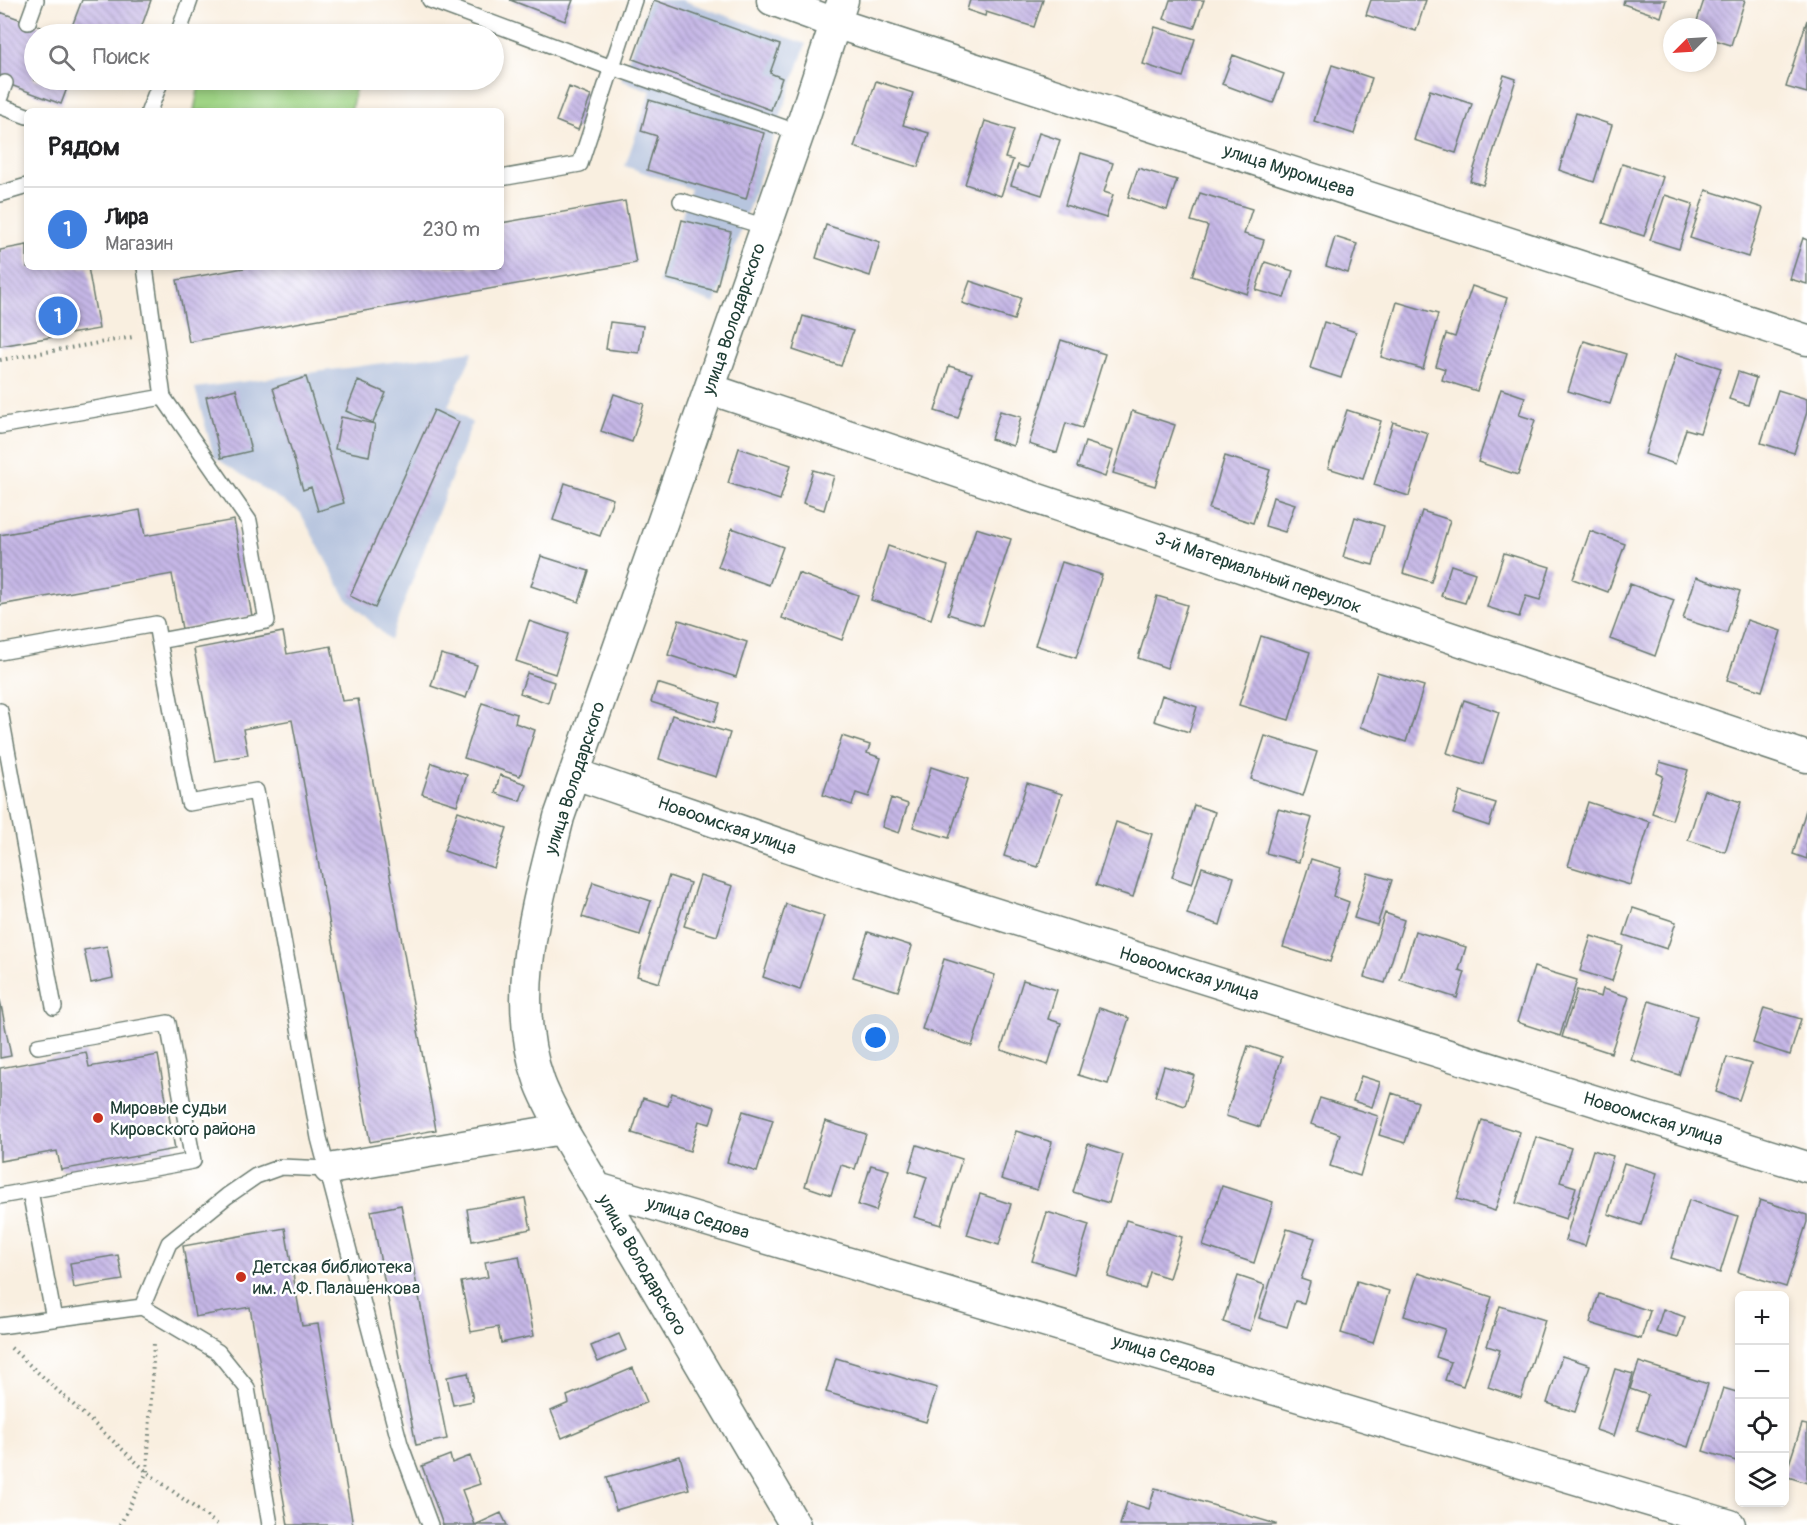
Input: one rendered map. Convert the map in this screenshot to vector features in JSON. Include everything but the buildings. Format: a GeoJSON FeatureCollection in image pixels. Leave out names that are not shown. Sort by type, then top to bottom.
{"type":"FeatureCollection","features":[{"type":"Feature","properties":{"kind":"street","name":"улица Муромцева"},"geometry":{"type":"LineString","coordinates":[[772,0],[839,12],[1807,340]]}},
{"type":"Feature","properties":{"kind":"street","name":"улица Володарского"},"geometry":{"type":"LineString","coordinates":[[795,1525],[562,1129],[540,1084],[528,1037],[525,984],[536,914],[559,817],[799,133],[839,12]]}},
{"type":"Feature","properties":{"kind":"street","name":"3-й Материальный переулок"},"geometry":{"type":"LineString","coordinates":[[710,388],[1807,757]]}},
{"type":"Feature","properties":{"kind":"street","name":"Новоомская улица"},"geometry":{"type":"LineString","coordinates":[[574,774],[853,869],[1807,1167]]}},
{"type":"Feature","properties":{"kind":"street"},"geometry":{"type":"LineString","coordinates":[[328,1168],[562,1129]]}},
{"type":"Feature","properties":{"kind":"street","name":"улица Седова"},"geometry":{"type":"LineString","coordinates":[[597,1188],[1730,1525]]}},
{"type":"Feature","properties":{"kind":"lane"},"geometry":{"type":"LineString","coordinates":[[28,22],[36,0]]}},
{"type":"Feature","properties":{"kind":"lane"},"geometry":{"type":"LineString","coordinates":[[182,24],[190,0]]}},
{"type":"Feature","properties":{"kind":"lane"},"geometry":{"type":"LineString","coordinates":[[430,0],[494,24]]}},
{"type":"Feature","properties":{"kind":"lane"},"geometry":{"type":"LineString","coordinates":[[504,177],[580,164],[634,0]]}},
{"type":"Feature","properties":{"kind":"lane"},"geometry":{"type":"LineString","coordinates":[[504,28],[799,133]]}},
{"type":"Feature","properties":{"kind":"lane"},"geometry":{"type":"LineString","coordinates":[[150,108],[157,90]]}},
{"type":"Feature","properties":{"kind":"lane"},"geometry":{"type":"LineString","coordinates":[[0,106],[24,115]]}},
{"type":"Feature","properties":{"kind":"lane"},"geometry":{"type":"LineString","coordinates":[[0,194],[24,187]]}},
{"type":"Feature","properties":{"kind":"lane"},"geometry":{"type":"LineString","coordinates":[[681,201],[766,226]]}},
{"type":"Feature","properties":{"kind":"lane"},"geometry":{"type":"LineString","coordinates":[[145,270],[163,397],[249,521],[267,621],[159,641]]}},
{"type":"Feature","properties":{"kind":"lane"},"geometry":{"type":"LineString","coordinates":[[0,426],[163,397]]}},
{"type":"Feature","properties":{"kind":"lane"},"geometry":{"type":"LineString","coordinates":[[0,652],[156,624],[189,803],[256,791],[319,1138],[400,1444],[430,1525]]}},
{"type":"Feature","properties":{"kind":"lane"},"geometry":{"type":"LineString","coordinates":[[0,711],[54,1007]]}},
{"type":"Feature","properties":{"kind":"lane"},"geometry":{"type":"LineString","coordinates":[[0,1196],[194,1161],[168,1023],[38,1047]]}},
{"type":"Feature","properties":{"kind":"lane"},"geometry":{"type":"LineString","coordinates":[[149,1311],[169,1243],[226,1196],[256,1176],[281,1167],[328,1168]]}},
{"type":"Feature","properties":{"kind":"lane"},"geometry":{"type":"LineString","coordinates":[[30,1191],[54,1319]]}},
{"type":"Feature","properties":{"kind":"lane"},"geometry":{"type":"LineString","coordinates":[[0,1326],[149,1311],[219,1352],[247,1388],[270,1525]]}},
{"type":"Feature","properties":{"kind":"path"},"geometry":{"type":"LineString","coordinates":[[0,360],[154,333]]}},
{"type":"Feature","properties":{"kind":"path"},"geometry":{"type":"LineString","coordinates":[[120,1525],[147,1472],[149,1311]]}},
{"type":"Feature","properties":{"kind":"path"},"geometry":{"type":"LineString","coordinates":[[9,1346],[147,1472],[218,1525]]}},
{"type":"Feature","properties":{"kind":"shaded area"},"geometry":{"type":"Polygon","coordinates":[[[649,0],[682,0],[806,44],[715,304],[658,283],[691,189],[625,166],[651,91],[621,80],[649,0]]]}},
{"type":"Feature","properties":{"kind":"shaded area"},"geometry":{"type":"Polygon","coordinates":[[[474,351],[448,406],[472,423],[390,640],[346,598],[300,512],[214,457],[195,388],[474,351]]]}},
{"type":"Feature","properties":{"kind":"green space"},"geometry":{"type":"Polygon","coordinates":[[[198,90],[355,90],[352,108],[195,108],[198,90]]]}},
{"type":"Feature","properties":{"kind":"place","name":"Лира"},"geometry":{"type":"Point","coordinates":[58,316]}},
{"type":"Feature","properties":{"kind":"place","name":"Мировые судьи Кировского района"},"geometry":{"type":"Point","coordinates":[98,1118]}},
{"type":"Feature","properties":{"kind":"place","name":"Детская библиотека им. А.Ф. Палашенкова"},"geometry":{"type":"Point","coordinates":[241,1277]}}]}
